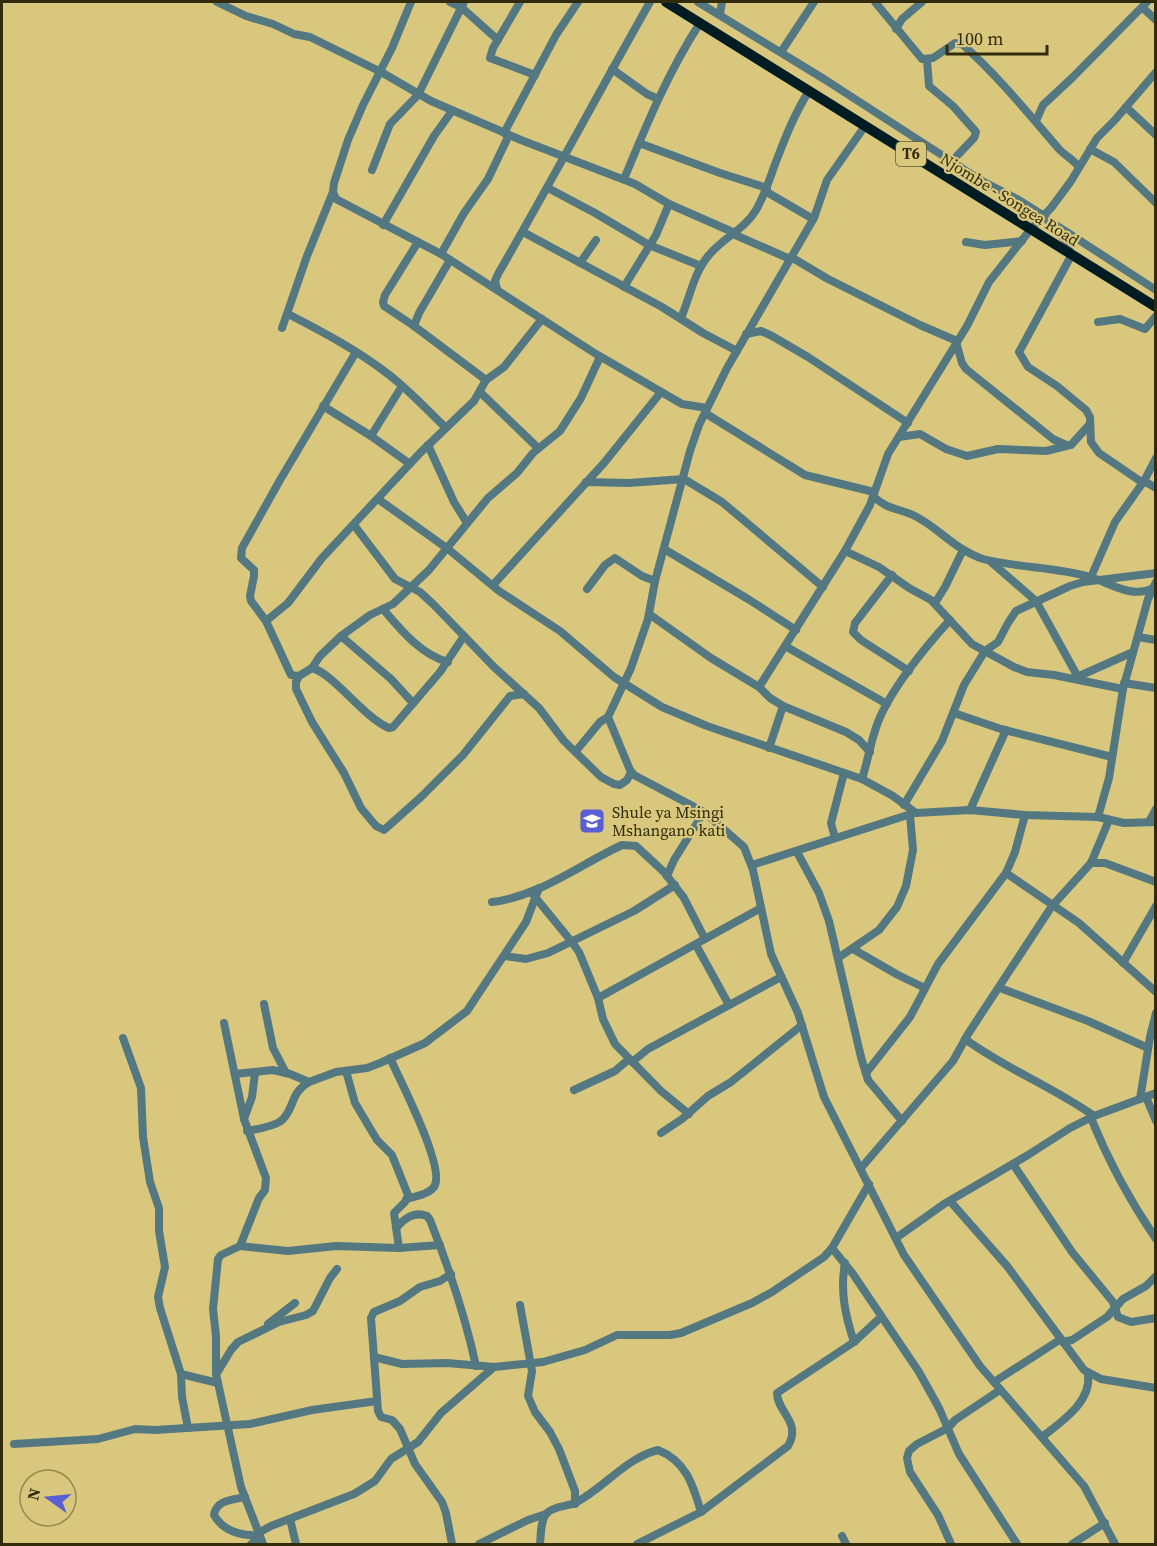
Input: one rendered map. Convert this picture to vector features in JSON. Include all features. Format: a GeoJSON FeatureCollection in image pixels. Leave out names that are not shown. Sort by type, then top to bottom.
{"type":"FeatureCollection","features":[{"type":"Feature","properties":{"kind":"highway","name":"Njombe - Songea Road"},"geometry":{"type":"LineString","coordinates":[[666,2],[1155,308]]}},
{"type":"Feature","properties":{"kind":"street"},"geometry":{"type":"LineString","coordinates":[[217,2],[246,16],[310,38],[381,72],[418,95],[452,111],[647,190],[669,204],[790,258],[957,342]]}},
{"type":"Feature","properties":{"kind":"street"},"geometry":{"type":"LineString","coordinates":[[282,328],[304,264],[333,192],[349,138],[411,2]]}},
{"type":"Feature","properties":{"kind":"street"},"geometry":{"type":"LineString","coordinates":[[450,2],[462,4],[498,40]]}},
{"type":"Feature","properties":{"kind":"street"},"geometry":{"type":"LineString","coordinates":[[520,2],[490,58],[535,75]]}},
{"type":"Feature","properties":{"kind":"street"},"geometry":{"type":"LineString","coordinates":[[441,254],[464,213],[488,179],[506,134],[535,75],[578,2]]}},
{"type":"Feature","properties":{"kind":"street"},"geometry":{"type":"LineString","coordinates":[[497,289],[496,279],[650,2]]}},
{"type":"Feature","properties":{"kind":"street"},"geometry":{"type":"LineString","coordinates":[[698,2],[781,52],[988,185],[1017,200],[1155,290]]}},
{"type":"Feature","properties":{"kind":"street"},"geometry":{"type":"LineString","coordinates":[[720,14],[723,2]]}},
{"type":"Feature","properties":{"kind":"street"},"geometry":{"type":"LineString","coordinates":[[781,52],[814,2]]}},
{"type":"Feature","properties":{"kind":"street"},"geometry":{"type":"LineString","coordinates":[[875,2],[917,55],[927,60]]}},
{"type":"Feature","properties":{"kind":"street"},"geometry":{"type":"LineString","coordinates":[[896,29],[902,19],[922,2]]}},
{"type":"Feature","properties":{"kind":"street"},"geometry":{"type":"LineString","coordinates":[[372,170],[390,124],[418,95],[462,4]]}},
{"type":"Feature","properties":{"kind":"street"},"geometry":{"type":"LineString","coordinates":[[1036,121],[1042,105],[1145,5],[1155,20]]}},
{"type":"Feature","properties":{"kind":"street"},"geometry":{"type":"LineString","coordinates":[[624,180],[658,99],[678,59],[700,23]]}},
{"type":"Feature","properties":{"kind":"street"},"geometry":{"type":"LineString","coordinates":[[927,60],[956,43],[962,44],[1036,121],[1060,150],[1074,160],[1078,167]]}},
{"type":"Feature","properties":{"kind":"street"},"geometry":{"type":"LineString","coordinates":[[927,60],[929,86],[953,106],[976,132],[974,138],[952,161]]}},
{"type":"Feature","properties":{"kind":"street"},"geometry":{"type":"LineString","coordinates":[[612,69],[658,99]]}},
{"type":"Feature","properties":{"kind":"street"},"geometry":{"type":"LineString","coordinates":[[759,687],[845,550],[874,494],[883,465],[971,318],[989,282],[1030,230],[1049,221],[1078,167],[1097,138],[1155,72]]}},
{"type":"Feature","properties":{"kind":"street"},"geometry":{"type":"LineString","coordinates":[[681,318],[701,266],[711,252],[749,220],[766,190],[791,123],[809,91]]}},
{"type":"Feature","properties":{"kind":"street"},"geometry":{"type":"LineString","coordinates":[[1126,107],[1155,135]]}},
{"type":"Feature","properties":{"kind":"street"},"geometry":{"type":"LineString","coordinates":[[383,225],[434,136],[452,111]]}},
{"type":"Feature","properties":{"kind":"street"},"geometry":{"type":"LineString","coordinates":[[576,751],[600,722],[608,717],[625,684],[649,614],[655,580],[695,435],[706,410],[746,334],[813,219],[831,172],[865,126]]}},
{"type":"Feature","properties":{"kind":"street"},"geometry":{"type":"LineString","coordinates":[[639,143],[766,190],[813,219]]}},
{"type":"Feature","properties":{"kind":"street"},"geometry":{"type":"LineString","coordinates":[[1090,149],[1114,162],[1155,203]]}},
{"type":"Feature","properties":{"kind":"street"},"geometry":{"type":"LineString","coordinates":[[548,188],[649,245],[701,266]]}},
{"type":"Feature","properties":{"kind":"street"},"geometry":{"type":"LineString","coordinates":[[333,192],[340,202],[441,254],[600,357],[682,404],[706,410],[806,475],[874,494],[887,507],[917,517],[969,555],[990,561],[1095,579],[1138,592],[1146,592],[1154,585]]}},
{"type":"Feature","properties":{"kind":"street"},"geometry":{"type":"LineString","coordinates":[[624,287],[656,235],[669,204]]}},
{"type":"Feature","properties":{"kind":"street"},"geometry":{"type":"LineString","coordinates":[[1049,221],[1057,246]]}},
{"type":"Feature","properties":{"kind":"street"},"geometry":{"type":"LineString","coordinates":[[1049,221],[1067,242],[1071,256],[1019,352],[1028,367],[1057,386],[1086,410],[1090,417],[1091,442],[1095,449],[1116,466],[1155,488]]}},
{"type":"Feature","properties":{"kind":"street"},"geometry":{"type":"LineString","coordinates":[[523,232],[737,351]]}},
{"type":"Feature","properties":{"kind":"street"},"geometry":{"type":"LineString","coordinates":[[580,263],[596,240]]}},
{"type":"Feature","properties":{"kind":"street"},"geometry":{"type":"LineString","coordinates":[[966,242],[985,245],[1022,241]]}},
{"type":"Feature","properties":{"kind":"street"},"geometry":{"type":"LineString","coordinates":[[418,242],[382,302],[390,311],[414,326],[486,380]]}},
{"type":"Feature","properties":{"kind":"street"},"geometry":{"type":"LineString","coordinates":[[414,326],[419,313],[433,293],[450,260]]}},
{"type":"Feature","properties":{"kind":"street"},"geometry":{"type":"LineString","coordinates":[[288,314],[344,343],[402,386],[446,428]]}},
{"type":"Feature","properties":{"kind":"street"},"geometry":{"type":"LineString","coordinates":[[1098,322],[1120,319],[1145,329],[1155,316]]}},
{"type":"Feature","properties":{"kind":"street"},"geometry":{"type":"LineString","coordinates":[[755,318],[764,332]]}},
{"type":"Feature","properties":{"kind":"street"},"geometry":{"type":"LineString","coordinates":[[266,621],[288,603],[317,563],[428,445],[462,414],[480,392],[486,380],[504,367],[542,319]]}},
{"type":"Feature","properties":{"kind":"street"},"geometry":{"type":"LineString","coordinates":[[746,334],[764,332],[808,357],[908,423]]}},
{"type":"Feature","properties":{"kind":"street"},"geometry":{"type":"LineString","coordinates":[[957,342],[962,363],[970,372],[1034,425],[1063,444],[1071,445]]}},
{"type":"Feature","properties":{"kind":"street"},"geometry":{"type":"LineString","coordinates":[[356,352],[323,405],[240,554],[241,558],[254,570],[255,576],[250,596],[252,601],[266,621],[292,676],[299,676],[312,668],[320,656],[340,636],[393,604],[429,570],[488,498],[517,473],[538,448],[560,431],[581,398],[600,357]]}},
{"type":"Feature","properties":{"kind":"street"},"geometry":{"type":"LineString","coordinates":[[371,436],[402,386]]}},
{"type":"Feature","properties":{"kind":"street"},"geometry":{"type":"LineString","coordinates":[[480,392],[538,448]]}},
{"type":"Feature","properties":{"kind":"street"},"geometry":{"type":"LineString","coordinates":[[493,585],[586,482],[662,392]]}},
{"type":"Feature","properties":{"kind":"street"},"geometry":{"type":"LineString","coordinates":[[323,405],[410,464]]}},
{"type":"Feature","properties":{"kind":"street"},"geometry":{"type":"LineString","coordinates":[[899,437],[920,434],[946,449],[967,456],[998,449],[1046,451],[1071,445],[1090,424]]}},
{"type":"Feature","properties":{"kind":"street"},"geometry":{"type":"LineString","coordinates":[[428,445],[454,502],[467,523]]}},
{"type":"Feature","properties":{"kind":"street"},"geometry":{"type":"LineString","coordinates":[[1095,579],[1115,522],[1143,482],[1155,458]]}},
{"type":"Feature","properties":{"kind":"street"},"geometry":{"type":"LineString","coordinates":[[586,482],[628,483],[684,479],[722,502],[823,587]]}},
{"type":"Feature","properties":{"kind":"street"},"geometry":{"type":"LineString","coordinates":[[378,500],[493,585],[560,631],[596,663],[625,684],[672,711],[707,726],[862,779],[893,796],[904,805],[913,814],[913,850],[902,897],[886,923],[838,958]]}},
{"type":"Feature","properties":{"kind":"street"},"geometry":{"type":"LineString","coordinates":[[354,525],[394,579],[420,592],[539,708],[564,741],[601,777],[614,784],[624,783],[631,772]]}},
{"type":"Feature","properties":{"kind":"street"},"geometry":{"type":"LineString","coordinates":[[664,549],[796,630]]}},
{"type":"Feature","properties":{"kind":"street"},"geometry":{"type":"LineString","coordinates":[[845,550],[892,575],[935,603],[972,644],[1020,670],[1124,686],[1155,688]]}},
{"type":"Feature","properties":{"kind":"street"},"geometry":{"type":"LineString","coordinates":[[935,603],[963,550]]}},
{"type":"Feature","properties":{"kind":"street"},"geometry":{"type":"LineString","coordinates":[[587,589],[605,565],[615,558],[642,576],[655,580]]}},
{"type":"Feature","properties":{"kind":"street"},"geometry":{"type":"LineString","coordinates":[[990,561],[1036,601],[1078,678]]}},
{"type":"Feature","properties":{"kind":"street"},"geometry":{"type":"LineString","coordinates":[[904,805],[942,741],[960,693],[985,651],[998,642],[1016,611],[1070,586],[1095,579],[1155,573]]}},
{"type":"Feature","properties":{"kind":"street"},"geometry":{"type":"LineString","coordinates":[[892,575],[855,623],[853,632],[861,640],[909,671]]}},
{"type":"Feature","properties":{"kind":"street"},"geometry":{"type":"LineString","coordinates":[[1098,817],[1112,757],[1124,686],[1154,585]]}},
{"type":"Feature","properties":{"kind":"street"},"geometry":{"type":"LineString","coordinates":[[383,609],[432,657],[448,662]]}},
{"type":"Feature","properties":{"kind":"street"},"geometry":{"type":"LineString","coordinates":[[649,614],[711,658],[759,687],[770,698],[783,706],[846,732],[859,740],[870,752]]}},
{"type":"Feature","properties":{"kind":"street"},"geometry":{"type":"LineString","coordinates":[[862,779],[879,721],[887,704],[930,642],[950,620]]}},
{"type":"Feature","properties":{"kind":"street"},"geometry":{"type":"LineString","coordinates":[[340,636],[391,679],[413,703]]}},
{"type":"Feature","properties":{"kind":"street"},"geometry":{"type":"LineString","coordinates":[[312,668],[321,672],[354,702],[389,728],[393,727],[448,662],[464,636]]}},
{"type":"Feature","properties":{"kind":"street"},"geometry":{"type":"LineString","coordinates":[[1138,637],[1155,640]]}},
{"type":"Feature","properties":{"kind":"street"},"geometry":{"type":"LineString","coordinates":[[785,646],[887,704]]}},
{"type":"Feature","properties":{"kind":"street"},"geometry":{"type":"LineString","coordinates":[[1078,678],[1133,652]]}},
{"type":"Feature","properties":{"kind":"street"},"geometry":{"type":"LineString","coordinates":[[299,676],[296,688],[312,722],[344,773],[361,808],[376,826],[384,830],[421,797],[462,754],[510,696],[524,694]]}},
{"type":"Feature","properties":{"kind":"street"},"geometry":{"type":"LineString","coordinates":[[769,748],[783,706]]}},
{"type":"Feature","properties":{"kind":"street"},"geometry":{"type":"LineString","coordinates":[[954,713],[1006,730],[1112,757]]}},
{"type":"Feature","properties":{"kind":"street"},"geometry":{"type":"LineString","coordinates":[[608,717],[631,772],[650,785],[704,812],[744,847],[752,865],[771,954],[802,1025],[824,1097],[896,1238],[922,1282],[980,1366],[1084,1486],[1115,1545]]}},
{"type":"Feature","properties":{"kind":"street"},"geometry":{"type":"LineString","coordinates":[[970,810],[1006,730]]}},
{"type":"Feature","properties":{"kind":"street"},"geometry":{"type":"LineString","coordinates":[[835,838],[831,823],[844,773]]}},
{"type":"Feature","properties":{"kind":"street"},"geometry":{"type":"LineString","coordinates":[[752,865],[913,814],[970,810],[1025,815],[1098,817],[1124,822],[1152,822],[1155,809]]}},
{"type":"Feature","properties":{"kind":"street"},"geometry":{"type":"LineString","coordinates":[[668,876],[674,860],[704,812]]}},
{"type":"Feature","properties":{"kind":"street"},"geometry":{"type":"LineString","coordinates":[[866,1073],[910,1017],[938,964],[1006,873],[1015,852],[1025,815]]}},
{"type":"Feature","properties":{"kind":"street"},"geometry":{"type":"LineString","coordinates":[[861,1168],[953,1061],[1052,906],[1091,863],[1109,820]]}},
{"type":"Feature","properties":{"kind":"street"},"geometry":{"type":"LineString","coordinates":[[248,1131],[282,1120],[289,1112],[296,1092],[309,1082],[336,1072],[367,1068],[390,1058],[425,1042],[467,1011],[526,922],[534,896],[539,888],[622,845],[639,848],[668,876],[684,898],[705,939]]}},
{"type":"Feature","properties":{"kind":"street"},"geometry":{"type":"LineString","coordinates":[[797,852],[819,892],[829,921],[851,1019],[868,1080],[902,1121]]}},
{"type":"Feature","properties":{"kind":"street"},"geometry":{"type":"LineString","coordinates":[[1091,863],[1106,863],[1155,882]]}},
{"type":"Feature","properties":{"kind":"street"},"geometry":{"type":"LineString","coordinates":[[1006,873],[1079,923],[1155,992]]}},
{"type":"Feature","properties":{"kind":"street"},"geometry":{"type":"LineString","coordinates":[[505,956],[517,959],[534,958],[634,911],[675,885]]}},
{"type":"Feature","properties":{"kind":"street"},"geometry":{"type":"LineString","coordinates":[[534,896],[579,952],[615,1044],[661,1091],[689,1114]]}},
{"type":"Feature","properties":{"kind":"street"},"geometry":{"type":"LineString","coordinates":[[492,902],[534,896]]}},
{"type":"Feature","properties":{"kind":"street"},"geometry":{"type":"LineString","coordinates":[[1123,963],[1155,906]]}},
{"type":"Feature","properties":{"kind":"street"},"geometry":{"type":"LineString","coordinates":[[598,998],[761,908]]}},
{"type":"Feature","properties":{"kind":"street"},"geometry":{"type":"LineString","coordinates":[[696,945],[729,1005]]}},
{"type":"Feature","properties":{"kind":"street"},"geometry":{"type":"LineString","coordinates":[[853,949],[925,988]]}},
{"type":"Feature","properties":{"kind":"street"},"geometry":{"type":"LineString","coordinates":[[574,1090],[615,1071],[648,1049],[781,977]]}},
{"type":"Feature","properties":{"kind":"street"},"geometry":{"type":"LineString","coordinates":[[1000,988],[1088,1021],[1148,1048]]}},
{"type":"Feature","properties":{"kind":"street"},"geometry":{"type":"LineString","coordinates":[[264,1004],[273,1048],[286,1072]]}},
{"type":"Feature","properties":{"kind":"street"},"geometry":{"type":"LineString","coordinates":[[1155,1013],[1148,1048],[1143,1098],[1155,1121]]}},
{"type":"Feature","properties":{"kind":"street"},"geometry":{"type":"LineString","coordinates":[[224,1023],[243,1119],[266,1184],[258,1198],[240,1246]]}},
{"type":"Feature","properties":{"kind":"street"},"geometry":{"type":"LineString","coordinates":[[661,1133],[689,1114],[708,1096],[731,1082],[802,1025]]}},
{"type":"Feature","properties":{"kind":"street"},"geometry":{"type":"LineString","coordinates":[[123,1038],[141,1088],[143,1137],[150,1182],[160,1217],[159,1231],[165,1267],[158,1297],[181,1374],[188,1428]]}},
{"type":"Feature","properties":{"kind":"street"},"geometry":{"type":"LineString","coordinates":[[965,1039],[984,1053],[1062,1095],[1093,1117],[1101,1144],[1155,1239]]}},
{"type":"Feature","properties":{"kind":"street"},"geometry":{"type":"LineString","coordinates":[[390,1058],[430,1147],[436,1170],[434,1187],[430,1191],[407,1199],[395,1211],[399,1248]]}},
{"type":"Feature","properties":{"kind":"street"},"geometry":{"type":"LineString","coordinates":[[235,1074],[273,1070],[286,1072],[309,1082]]}},
{"type":"Feature","properties":{"kind":"street"},"geometry":{"type":"LineString","coordinates":[[346,1071],[359,1110],[377,1140],[394,1159],[408,1195],[407,1199]]}},
{"type":"Feature","properties":{"kind":"street"},"geometry":{"type":"LineString","coordinates":[[243,1119],[252,1097],[255,1073]]}},
{"type":"Feature","properties":{"kind":"street"},"geometry":{"type":"LineString","coordinates":[[896,1238],[950,1201],[1071,1128],[1155,1093]]}},
{"type":"Feature","properties":{"kind":"street"},"geometry":{"type":"LineString","coordinates":[[1014,1164],[1072,1252],[1103,1288],[1118,1317],[1131,1322],[1155,1318]]}},
{"type":"Feature","properties":{"kind":"street"},"geometry":{"type":"LineString","coordinates":[[375,1357],[402,1364],[447,1363],[494,1367],[531,1363],[585,1350],[617,1335],[681,1333],[735,1311],[772,1292],[824,1257],[832,1248],[869,1184]]}},
{"type":"Feature","properties":{"kind":"street"},"geometry":{"type":"LineString","coordinates":[[950,1201],[1007,1266],[1088,1374],[1101,1379],[1155,1388]]}},
{"type":"Feature","properties":{"kind":"street"},"geometry":{"type":"LineString","coordinates":[[396,1228],[408,1217],[422,1214],[427,1216],[451,1274],[476,1365]]}},
{"type":"Feature","properties":{"kind":"street"},"geometry":{"type":"LineString","coordinates":[[260,1538],[245,1497],[216,1374],[213,1309],[217,1267],[221,1255],[240,1246],[274,1251],[336,1246],[399,1248],[440,1245]]}},
{"type":"Feature","properties":{"kind":"street"},"geometry":{"type":"LineString","coordinates":[[832,1248],[845,1263],[919,1372],[959,1454],[1013,1543]]}},
{"type":"Feature","properties":{"kind":"street"},"geometry":{"type":"LineString","coordinates":[[845,1263],[842,1293],[854,1342]]}},
{"type":"Feature","properties":{"kind":"street"},"geometry":{"type":"LineString","coordinates":[[216,1374],[234,1344],[279,1322],[313,1311],[330,1278],[338,1269]]}},
{"type":"Feature","properties":{"kind":"street"},"geometry":{"type":"LineString","coordinates":[[451,1274],[440,1281],[420,1287],[400,1301],[372,1314],[376,1401],[381,1416],[396,1423],[415,1464],[442,1502],[452,1545]]}},
{"type":"Feature","properties":{"kind":"street"},"geometry":{"type":"LineString","coordinates":[[994,1382],[1062,1340],[1072,1340],[1107,1317],[1124,1299],[1146,1286],[1155,1276]]}},
{"type":"Feature","properties":{"kind":"street"},"geometry":{"type":"LineString","coordinates":[[261,1332],[295,1303]]}},
{"type":"Feature","properties":{"kind":"street"},"geometry":{"type":"LineString","coordinates":[[520,1305],[532,1371],[528,1392],[529,1401],[559,1449],[575,1491],[575,1504]]}},
{"type":"Feature","properties":{"kind":"street"},"geometry":{"type":"LineString","coordinates":[[637,1545],[701,1512],[788,1446],[792,1439],[790,1421],[777,1398],[777,1393],[854,1342],[881,1317]]}},
{"type":"Feature","properties":{"kind":"street"},"geometry":{"type":"LineString","coordinates":[[251,1545],[290,1519],[364,1488],[375,1481],[391,1459],[418,1442],[441,1413],[494,1367]]}},
{"type":"Feature","properties":{"kind":"street"},"geometry":{"type":"LineString","coordinates":[[181,1374],[218,1383]]}},
{"type":"Feature","properties":{"kind":"street"},"geometry":{"type":"LineString","coordinates":[[1042,1437],[1081,1401],[1089,1386],[1088,1374]]}},
{"type":"Feature","properties":{"kind":"street"},"geometry":{"type":"LineString","coordinates":[[951,1545],[933,1507],[910,1472],[907,1458],[909,1451],[917,1444],[948,1428],[964,1414],[1000,1390]]}},
{"type":"Feature","properties":{"kind":"street"},"geometry":{"type":"LineString","coordinates":[[14,1444],[98,1439],[135,1429],[250,1424],[312,1410],[376,1401]]}},
{"type":"Feature","properties":{"kind":"street"},"geometry":{"type":"LineString","coordinates":[[479,1545],[528,1520],[564,1505],[575,1504],[628,1465],[658,1450],[678,1462],[686,1472],[693,1485],[701,1512]]}},
{"type":"Feature","properties":{"kind":"street"},"geometry":{"type":"LineString","coordinates":[[245,1497],[221,1502],[216,1507],[214,1515],[225,1527],[238,1534],[260,1538]]}},
{"type":"Feature","properties":{"kind":"street"},"geometry":{"type":"LineString","coordinates":[[540,1545],[546,1514]]}},
{"type":"Feature","properties":{"kind":"street"},"geometry":{"type":"LineString","coordinates":[[290,1519],[296,1545]]}},
{"type":"Feature","properties":{"kind":"street"},"geometry":{"type":"LineString","coordinates":[[1072,1545],[1104,1523]]}},
{"type":"Feature","properties":{"kind":"street"},"geometry":{"type":"LineString","coordinates":[[842,1536],[846,1545]]}},
{"type":"Feature","properties":{"kind":"place","name":"Shule ya Msingi Mshangano kati"},"geometry":{"type":"Point","coordinates":[592,821]}}]}
